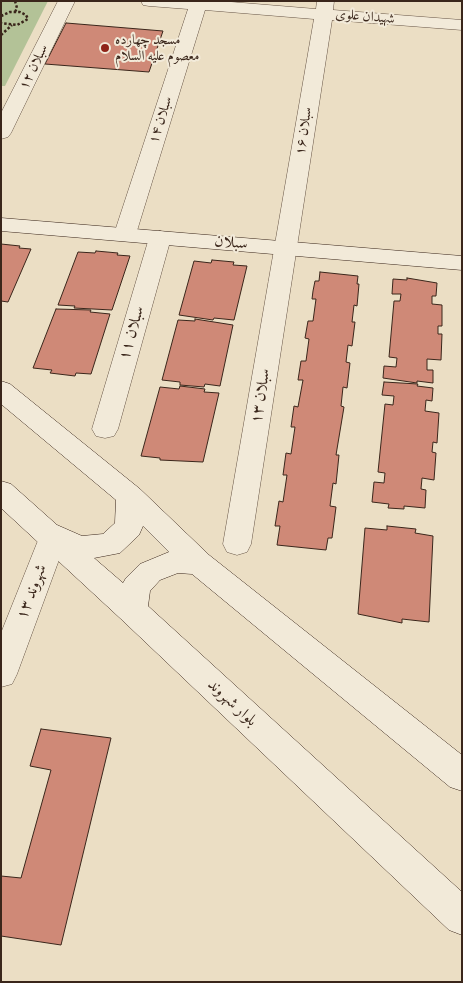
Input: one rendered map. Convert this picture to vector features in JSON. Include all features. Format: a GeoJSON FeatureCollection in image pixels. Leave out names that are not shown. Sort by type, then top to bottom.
{"type":"FeatureCollection","features":[{"type":"Feature","properties":{"kind":"street","name":"سبلان ۱۲"},"geometry":{"type":"LineString","coordinates":[[1,133],[66,1]]}},
{"type":"Feature","properties":{"kind":"street","name":"شهیدان علوی"},"geometry":{"type":"LineString","coordinates":[[150,1],[324,7],[462,25]]}},
{"type":"Feature","properties":{"kind":"street","name":"سبلان ۱۴"},"geometry":{"type":"LineString","coordinates":[[125,234],[198,3]]}},
{"type":"Feature","properties":{"kind":"street","name":"سبلان ۱۶"},"geometry":{"type":"LineString","coordinates":[[285,248],[324,7]]}},
{"type":"Feature","properties":{"kind":"street","name":"سبلان"},"geometry":{"type":"LineString","coordinates":[[1,224],[462,263]]}},
{"type":"Feature","properties":{"kind":"street","name":"سبلان ۱۱"},"geometry":{"type":"LineString","coordinates":[[105,429],[160,238]]}},
{"type":"Feature","properties":{"kind":"street","name":"سبلان ۱۳"},"geometry":{"type":"LineString","coordinates":[[237,544],[285,248]]}},
{"type":"Feature","properties":{"kind":"street"},"geometry":{"type":"LineString","coordinates":[[1,390],[130,496],[199,563],[462,776]]}},
{"type":"Feature","properties":{"kind":"street","name":"بلوار شهروند"},"geometry":{"type":"LineString","coordinates":[[1,491],[132,610],[462,917]]}},
{"type":"Feature","properties":{"kind":"street"},"geometry":{"type":"LineString","coordinates":[[49,534],[78,548],[110,545],[129,527],[130,496]]}},
{"type":"Feature","properties":{"kind":"street","name":"شهروند ۱۳"},"geometry":{"type":"LineString","coordinates":[[1,674],[49,534]]}},
{"type":"Feature","properties":{"kind":"street"},"geometry":{"type":"LineString","coordinates":[[132,610],[136,586],[150,572],[176,561],[199,563]]}},
{"type":"Feature","properties":{"kind":"path"},"geometry":{"type":"LineString","coordinates":[[15,1],[17,8],[15,12]]}},
{"type":"Feature","properties":{"kind":"path"},"geometry":{"type":"LineString","coordinates":[[1,16],[15,12],[24,13],[28,18],[24,22],[12,25],[1,35]]}},
{"type":"Feature","properties":{"kind":"path"},"geometry":{"type":"LineString","coordinates":[[1,22],[12,25]]}},
{"type":"Feature","properties":{"kind":"green space"},"geometry":{"type":"Polygon","coordinates":[[[1,1],[48,1],[5,86],[1,86],[1,1]]]}},
{"type":"Feature","properties":{"kind":"building","name":"مسجد چهارده معصوم علیه السلام"},"geometry":{"type":"Polygon","coordinates":[[[66,23],[163,31],[149,72],[45,64],[66,23]]]}},
{"type":"Feature","properties":{"kind":"building"},"geometry":{"type":"Polygon","coordinates":[[[1,244],[31,249],[8,302],[1,301],[1,244]]]}},
{"type":"Feature","properties":{"kind":"building"},"geometry":{"type":"Polygon","coordinates":[[[96,251],[130,256],[112,310],[74,308],[75,306],[58,305],[78,252],[95,253],[96,251]]]}},
{"type":"Feature","properties":{"kind":"building"},"geometry":{"type":"Polygon","coordinates":[[[212,260],[234,262],[233,265],[247,266],[234,320],[214,318],[213,320],[179,315],[194,261],[211,263],[212,260]]]}},
{"type":"Feature","properties":{"kind":"building"},"geometry":{"type":"Polygon","coordinates":[[[320,272],[358,276],[357,284],[359,284],[357,306],[354,305],[352,322],[355,322],[352,346],[348,345],[346,362],[350,363],[347,388],[343,387],[341,406],[344,407],[336,455],[339,455],[336,484],[333,483],[330,506],[336,507],[332,538],[328,538],[326,550],[277,545],[280,526],[275,526],[279,501],[283,502],[287,475],[283,475],[286,453],[291,454],[295,427],[291,427],[294,406],[298,407],[303,380],[298,380],[301,361],[306,361],[309,339],[305,338],[308,321],[313,321],[316,299],[312,299],[313,291],[315,281],[319,281],[320,272]]]}},
{"type":"Feature","properties":{"kind":"building"},"geometry":{"type":"Polygon","coordinates":[[[407,278],[437,283],[436,296],[432,296],[432,304],[442,305],[442,326],[438,326],[438,334],[442,334],[441,360],[427,359],[427,370],[433,370],[433,383],[417,381],[417,383],[383,378],[384,366],[396,367],[397,358],[389,357],[394,301],[400,301],[401,294],[392,294],[393,279],[407,280],[407,278]]]}},
{"type":"Feature","properties":{"kind":"building"},"geometry":{"type":"Polygon","coordinates":[[[56,309],[91,310],[90,312],[110,314],[91,374],[76,373],[75,376],[50,373],[52,370],[33,368],[56,309]]]}},
{"type":"Feature","properties":{"kind":"building"},"geometry":{"type":"Polygon","coordinates":[[[195,319],[233,325],[220,386],[205,384],[204,387],[180,385],[180,382],[162,380],[178,320],[195,321],[195,319]]]}},
{"type":"Feature","properties":{"kind":"building"},"geometry":{"type":"Polygon","coordinates":[[[384,382],[418,384],[417,386],[433,388],[432,401],[426,400],[425,411],[439,413],[437,443],[433,442],[432,452],[436,453],[434,480],[422,478],[421,489],[426,490],[425,508],[404,506],[404,509],[388,508],[389,504],[372,502],[374,482],[384,483],[385,473],[378,472],[385,404],[393,405],[394,396],[382,395],[384,382]]]}},
{"type":"Feature","properties":{"kind":"building"},"geometry":{"type":"Polygon","coordinates":[[[180,386],[205,389],[204,392],[219,393],[203,462],[160,460],[160,458],[141,456],[160,387],[179,389],[180,386]]]}},
{"type":"Feature","properties":{"kind":"building"},"geometry":{"type":"Polygon","coordinates":[[[387,526],[416,529],[415,533],[433,536],[429,622],[402,619],[402,623],[358,614],[365,528],[387,530],[387,526]]]}},
{"type":"Feature","properties":{"kind":"building"},"geometry":{"type":"Polygon","coordinates":[[[41,729],[111,738],[61,945],[1,936],[1,876],[21,878],[51,770],[30,766],[41,729]]]}},
{"type":"Feature","properties":{"kind":"place","name":"مسجد چهارده معصوم علیه السلام"},"geometry":{"type":"Point","coordinates":[105,48]}}]}
